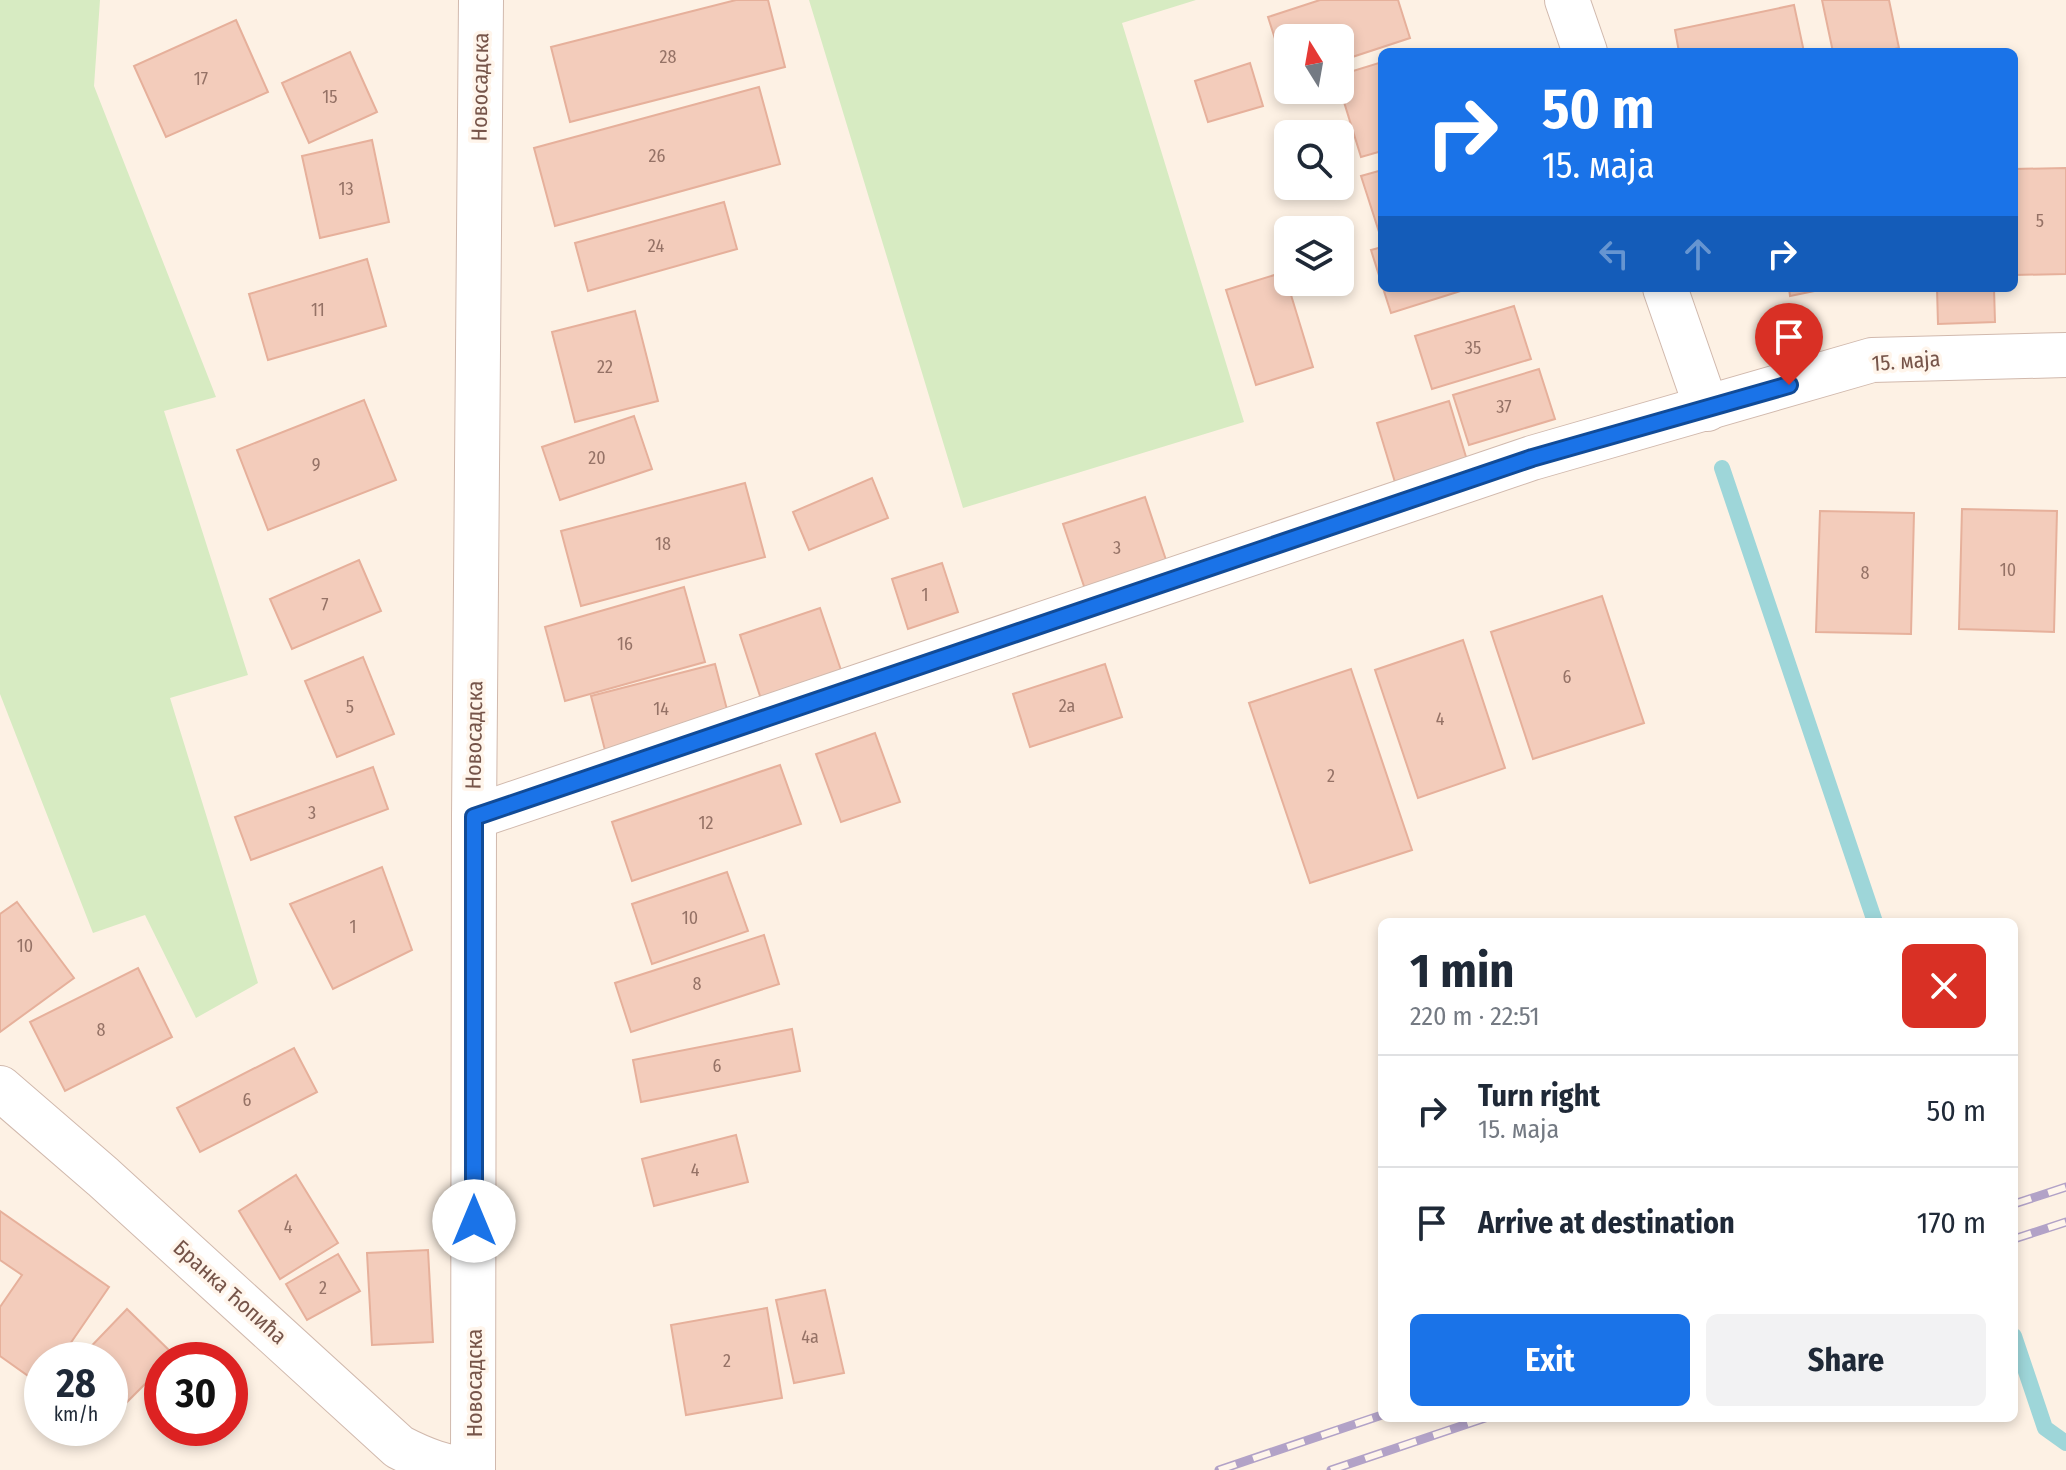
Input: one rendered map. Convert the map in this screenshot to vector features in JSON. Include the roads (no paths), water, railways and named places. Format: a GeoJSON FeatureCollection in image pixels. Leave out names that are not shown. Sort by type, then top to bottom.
{"type":"FeatureCollection","features":[{"type":"Feature","properties":{"kind":"street","name":"Новосадска"},"geometry":{"type":"LineString","coordinates":[[473,1470],[474,817],[481,0]]}},
{"type":"Feature","properties":{"kind":"street"},"geometry":{"type":"LineString","coordinates":[[1567,0],[1584,48]]}},
{"type":"Feature","properties":{"kind":"street"},"geometry":{"type":"LineString","coordinates":[[1666,292],[1707,409]]}},
{"type":"Feature","properties":{"kind":"street","name":"15. маја"},"geometry":{"type":"LineString","coordinates":[[474,817],[1532,458],[1872,360],[2066,355]]}},
{"type":"Feature","properties":{"kind":"street","name":"Бранка Ћопића"},"geometry":{"type":"LineString","coordinates":[[0,1088],[103,1177],[399,1447],[427,1461],[450,1468],[473,1470]]}},
{"type":"Feature","properties":{"kind":"waterway"},"geometry":{"type":"LineString","coordinates":[[1722,468],[1874,918]]}},
{"type":"Feature","properties":{"kind":"waterway"},"geometry":{"type":"LineString","coordinates":[[2018,1348],[2045,1428],[2066,1443]]}},
{"type":"Feature","properties":{"kind":"railway"},"geometry":{"type":"LineString","coordinates":[[2018,1203],[2066,1187]]}},
{"type":"Feature","properties":{"kind":"railway"},"geometry":{"type":"LineString","coordinates":[[2018,1238],[2066,1222]]}},
{"type":"Feature","properties":{"kind":"railway"},"geometry":{"type":"LineString","coordinates":[[1219,1470],[1378,1416]]}},
{"type":"Feature","properties":{"kind":"railway"},"geometry":{"type":"LineString","coordinates":[[1331,1470],[1473,1422]]}}]}
